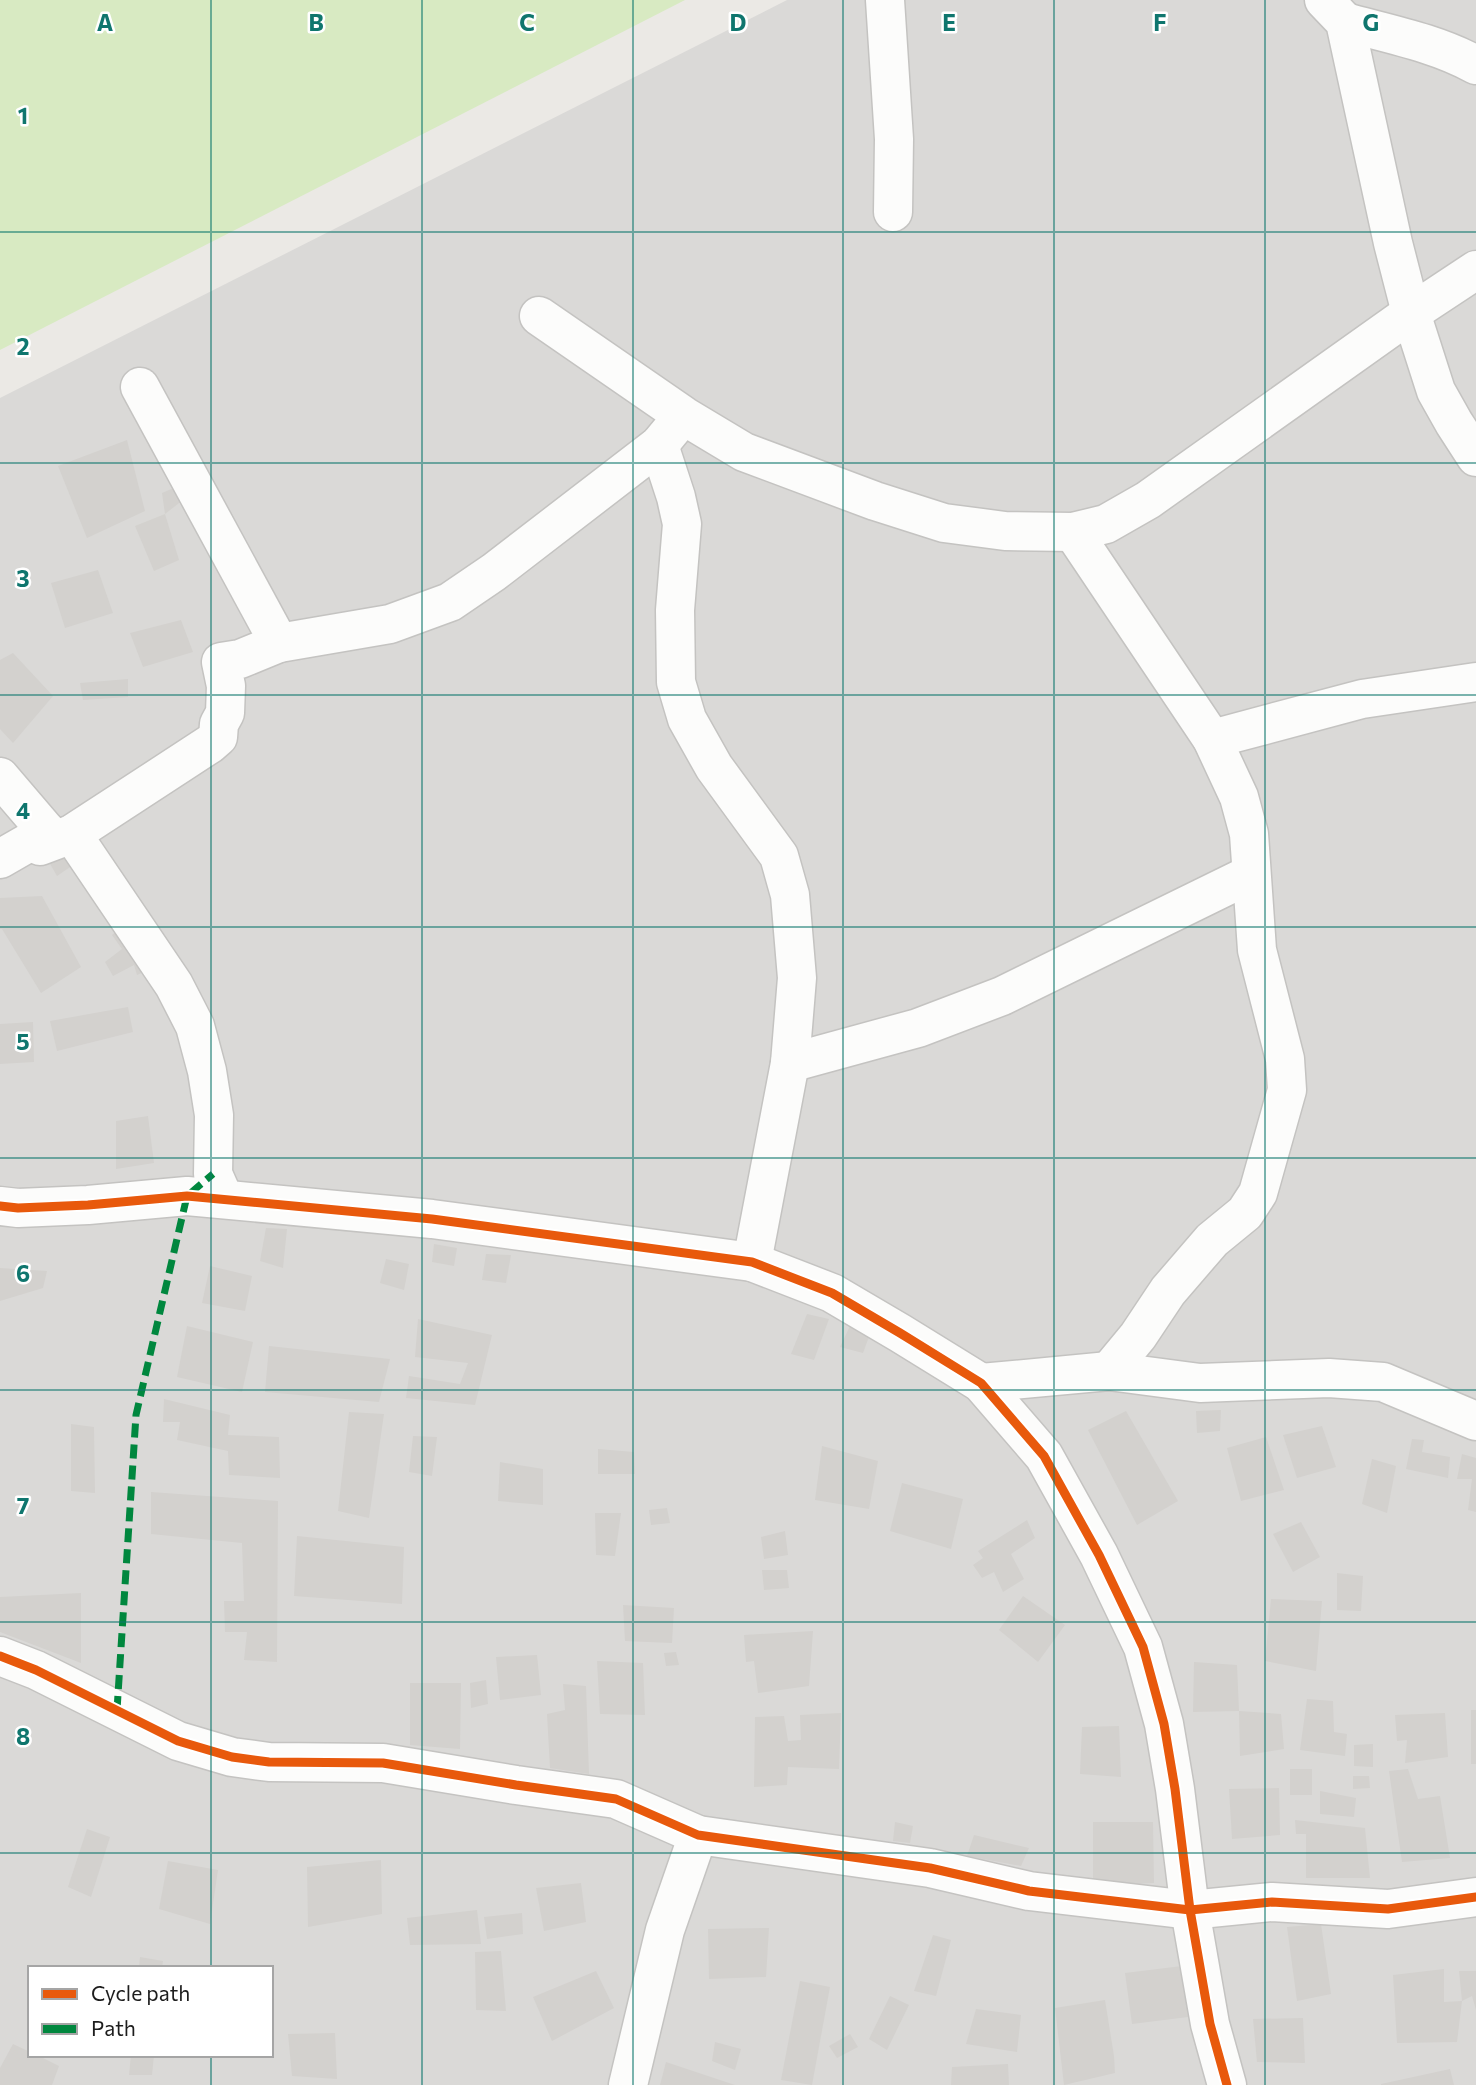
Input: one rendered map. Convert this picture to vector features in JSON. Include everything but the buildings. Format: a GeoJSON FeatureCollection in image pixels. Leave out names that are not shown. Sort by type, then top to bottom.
{"type":"FeatureCollection","features":[{"type":"Feature","properties":{"kind":"street"},"geometry":{"type":"LineString","coordinates":[[885,0],[894,139],[893,212]]}},
{"type":"Feature","properties":{"kind":"street"},"geometry":{"type":"LineString","coordinates":[[1334,11],[1455,54],[1476,65]]}},
{"type":"Feature","properties":{"kind":"street"},"geometry":{"type":"LineString","coordinates":[[1334,11],[1411,313],[1436,391],[1476,457]]}},
{"type":"Feature","properties":{"kind":"street"},"geometry":{"type":"LineString","coordinates":[[539,316],[684,416],[744,452],[875,501],[944,523],[1005,531],[1073,532],[1106,524],[1148,500],[1411,313],[1476,270]]}},
{"type":"Feature","properties":{"kind":"street"},"geometry":{"type":"LineString","coordinates":[[140,387],[279,643]]}},
{"type":"Feature","properties":{"kind":"street"},"geometry":{"type":"LineString","coordinates":[[0,859],[59,833],[218,737],[219,724],[225,713],[226,686],[220,662],[240,659],[279,643],[390,624],[450,603],[659,445],[684,416]]}},
{"type":"Feature","properties":{"kind":"street"},"geometry":{"type":"LineString","coordinates":[[659,445],[682,524],[675,610],[676,682],[687,719],[714,767],[779,856],[790,895],[797,978],[790,1063],[752,1262]]}},
{"type":"Feature","properties":{"kind":"street"},"geometry":{"type":"LineString","coordinates":[[1073,532],[1212,738],[1239,797],[1249,834],[1257,950],[1285,1059],[1287,1090],[1258,1193],[1245,1213],[1212,1240],[1168,1291],[1138,1336],[1109,1371]]}},
{"type":"Feature","properties":{"kind":"street"},"geometry":{"type":"LineString","coordinates":[[1212,738],[1362,699],[1476,682]]}},
{"type":"Feature","properties":{"kind":"street"},"geometry":{"type":"LineString","coordinates":[[0,777],[59,833],[174,985],[195,1027],[207,1070],[214,1115],[213,1174],[224,1199]]}},
{"type":"Feature","properties":{"kind":"street"},"geometry":{"type":"LineString","coordinates":[[790,1063],[918,1028],[1002,996],[1251,874]]}},
{"type":"Feature","properties":{"kind":"street"},"geometry":{"type":"LineString","coordinates":[[0,1206],[18,1208],[88,1205],[187,1196],[432,1219],[752,1262],[832,1293],[981,1383],[1044,1456],[1099,1555],[1143,1647],[1164,1724],[1210,2024],[1227,2085]]}},
{"type":"Feature","properties":{"kind":"street"},"geometry":{"type":"LineString","coordinates":[[981,1383],[1109,1371],[1200,1383],[1329,1378],[1383,1382],[1476,1421]]}},
{"type":"Feature","properties":{"kind":"street"},"geometry":{"type":"LineString","coordinates":[[0,1656],[36,1670],[178,1741],[232,1757],[269,1762],[383,1763],[617,1798],[698,1835],[930,1868],[1029,1891],[1191,1910],[1272,1902],[1388,1909],[1476,1897]]}},
{"type":"Feature","properties":{"kind":"street"},"geometry":{"type":"LineString","coordinates":[[628,2085],[665,1930],[698,1835]]}},
{"type":"Feature","properties":{"kind":"shaded area"},"geometry":{"type":"Polygon","coordinates":[[[787,0],[1476,0],[1476,2085],[0,2085],[0,398],[787,0]]]}},
{"type":"Feature","properties":{"kind":"green space"},"geometry":{"type":"Polygon","coordinates":[[[0,0],[685,0],[0,350],[0,0]]]}},
{"type":"Feature","properties":{"kind":"marked path"},"geometry":{"type":"LineString","coordinates":[[117,1710],[136,1415],[187,1196],[213,1174]]}},
{"type":"Feature","properties":{"kind":"cycle path"},"geometry":{"type":"LineString","coordinates":[[0,1206],[18,1208],[88,1205],[187,1196],[432,1219],[752,1262],[832,1293],[981,1383],[1044,1456],[1099,1555],[1143,1647],[1164,1724],[1190,1910],[1210,2024],[1227,2085]]}},
{"type":"Feature","properties":{"kind":"cycle path"},"geometry":{"type":"LineString","coordinates":[[0,1656],[36,1670],[178,1741],[232,1757],[269,1762],[383,1763],[616,1799],[698,1835],[930,1868],[1029,1891],[1190,1910],[1272,1902],[1388,1909],[1476,1897]]}}]}
